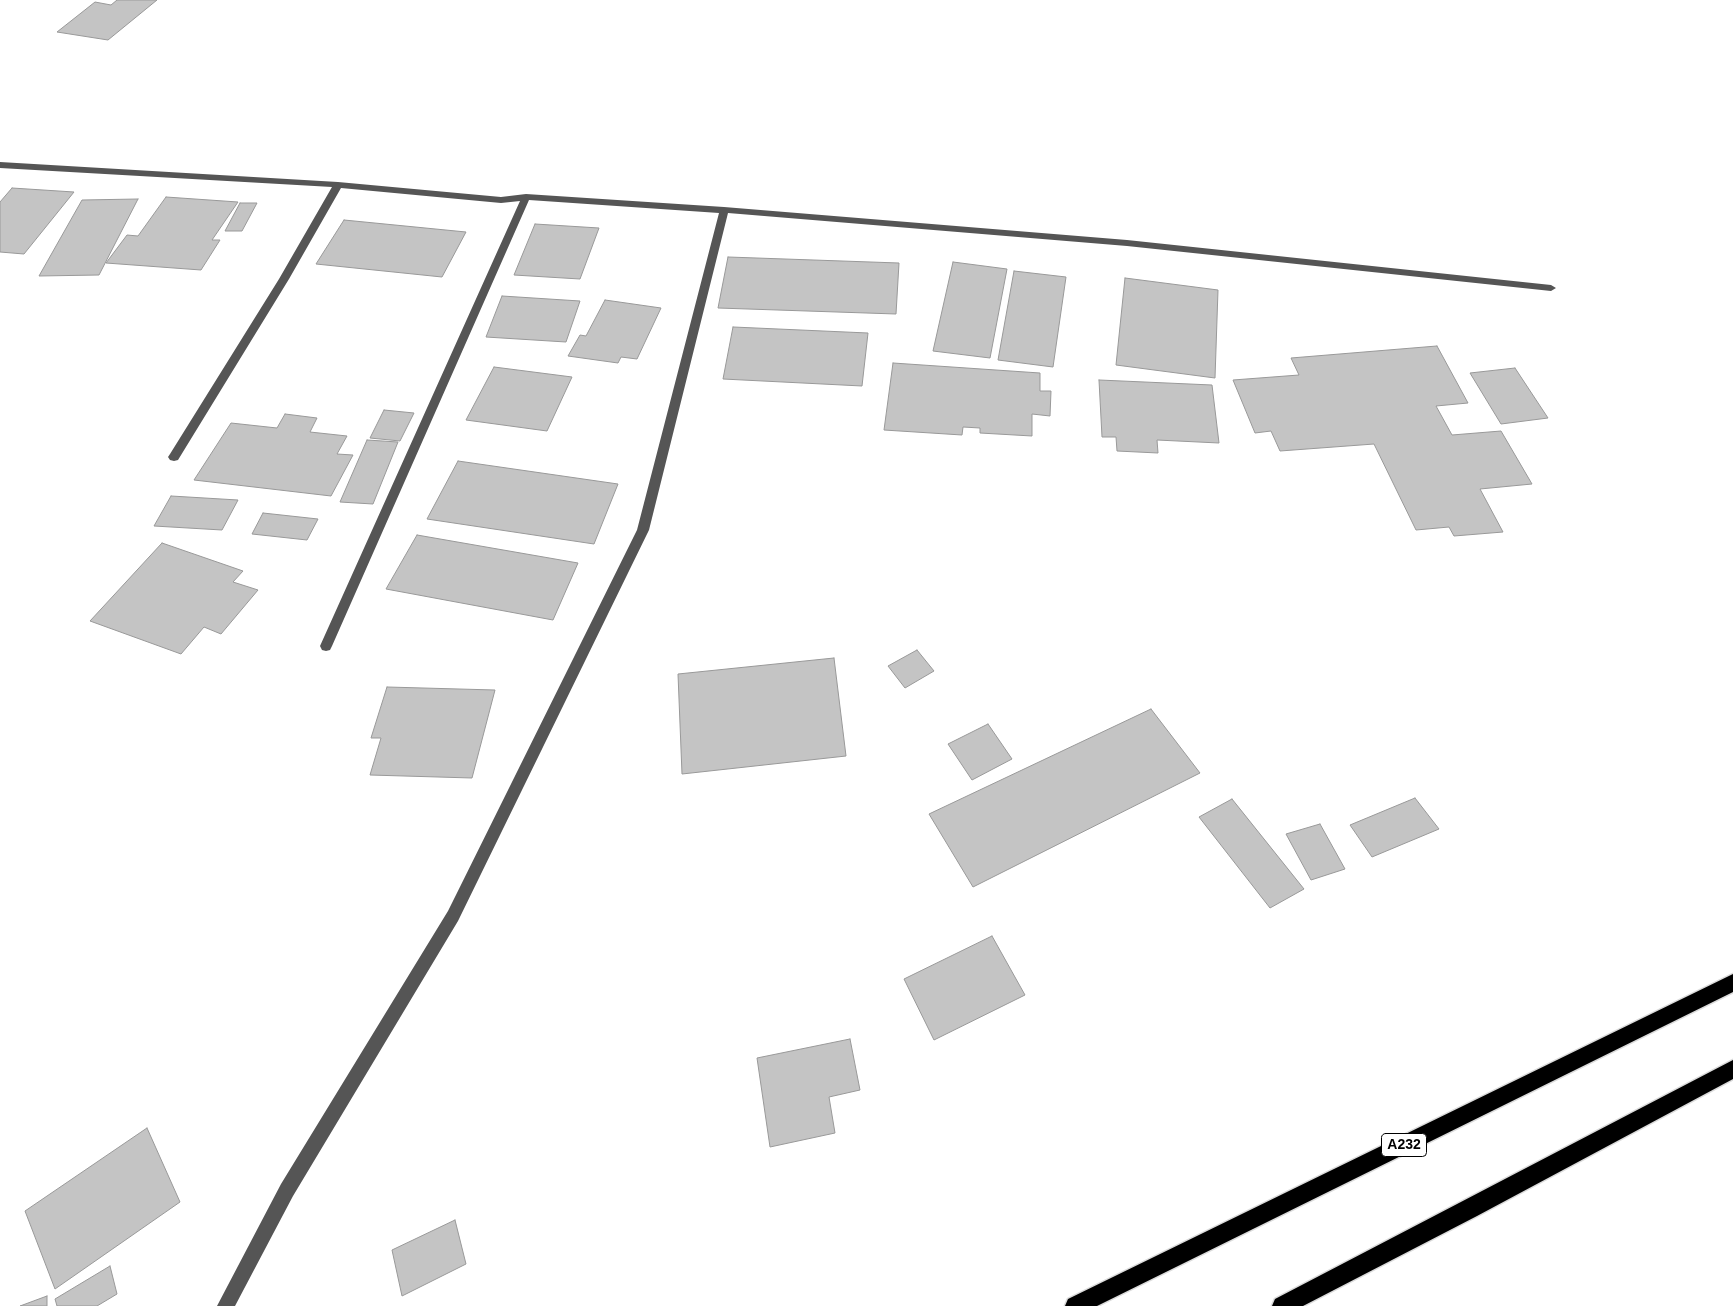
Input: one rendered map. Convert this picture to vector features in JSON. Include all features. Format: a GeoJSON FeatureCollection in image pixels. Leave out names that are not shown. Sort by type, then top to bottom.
{"type":"FeatureCollection","features":[{"type":"Feature","properties":{"kind":"highway","name":"A232"},"geometry":{"type":"LineString","coordinates":[[1075,1306],[1733,983]]}},
{"type":"Feature","properties":{"kind":"highway"},"geometry":{"type":"LineString","coordinates":[[1282,1306],[1470,1209],[1733,1069]]}},
{"type":"Feature","properties":{"kind":"street"},"geometry":{"type":"LineString","coordinates":[[0,165],[338,186],[501,200],[526,197],[724,210],[1127,244],[1551,288]]}},
{"type":"Feature","properties":{"kind":"street"},"geometry":{"type":"LineString","coordinates":[[174,457],[284,279],[338,186]]}},
{"type":"Feature","properties":{"kind":"street"},"geometry":{"type":"LineString","coordinates":[[326,646],[526,197]]}},
{"type":"Feature","properties":{"kind":"street"},"geometry":{"type":"LineString","coordinates":[[226,1306],[287,1190],[453,916],[643,530],[724,210]]}},
{"type":"Feature","properties":{"kind":"building"},"geometry":{"type":"Polygon","coordinates":[[[117,0],[157,0],[108,40],[57,32],[95,2],[111,5],[117,0]]]}},
{"type":"Feature","properties":{"kind":"building"},"geometry":{"type":"Polygon","coordinates":[[[12,188],[74,192],[24,254],[0,252],[0,202],[12,188]]]}},
{"type":"Feature","properties":{"kind":"building"},"geometry":{"type":"Polygon","coordinates":[[[166,197],[238,202],[212,240],[220,240],[201,270],[106,263],[127,235],[138,236],[166,197]]]}},
{"type":"Feature","properties":{"kind":"building"},"geometry":{"type":"Polygon","coordinates":[[[138,199],[99,275],[39,276],[82,200],[138,199]]]}},
{"type":"Feature","properties":{"kind":"building"},"geometry":{"type":"Polygon","coordinates":[[[240,203],[257,203],[242,231],[225,231],[240,203]]]}},
{"type":"Feature","properties":{"kind":"building"},"geometry":{"type":"Polygon","coordinates":[[[344,220],[466,232],[442,277],[316,264],[344,220]]]}},
{"type":"Feature","properties":{"kind":"building"},"geometry":{"type":"Polygon","coordinates":[[[535,224],[599,228],[580,279],[514,275],[535,224]]]}},
{"type":"Feature","properties":{"kind":"building"},"geometry":{"type":"Polygon","coordinates":[[[728,257],[899,263],[896,314],[718,308],[728,257]]]}},
{"type":"Feature","properties":{"kind":"building"},"geometry":{"type":"Polygon","coordinates":[[[953,262],[1007,269],[990,358],[933,351],[953,262]]]}},
{"type":"Feature","properties":{"kind":"building"},"geometry":{"type":"Polygon","coordinates":[[[1014,271],[1066,277],[1053,367],[998,360],[1014,271]]]}},
{"type":"Feature","properties":{"kind":"building"},"geometry":{"type":"Polygon","coordinates":[[[1125,278],[1218,290],[1215,378],[1116,365],[1125,278]]]}},
{"type":"Feature","properties":{"kind":"building"},"geometry":{"type":"Polygon","coordinates":[[[502,296],[580,301],[566,342],[486,337],[502,296]]]}},
{"type":"Feature","properties":{"kind":"building"},"geometry":{"type":"Polygon","coordinates":[[[605,300],[661,308],[637,359],[621,357],[618,363],[568,356],[580,335],[586,336],[605,300]]]}},
{"type":"Feature","properties":{"kind":"building"},"geometry":{"type":"Polygon","coordinates":[[[733,327],[868,333],[862,386],[723,379],[733,327]]]}},
{"type":"Feature","properties":{"kind":"building"},"geometry":{"type":"Polygon","coordinates":[[[1437,346],[1468,403],[1436,406],[1452,435],[1501,431],[1532,484],[1480,489],[1503,532],[1454,536],[1449,527],[1416,530],[1374,444],[1280,451],[1271,431],[1255,433],[1233,380],[1299,375],[1291,358],[1437,346]]]}},
{"type":"Feature","properties":{"kind":"building"},"geometry":{"type":"Polygon","coordinates":[[[893,363],[1040,373],[1040,391],[1051,391],[1050,416],[1032,414],[1032,436],[980,433],[980,428],[963,427],[962,435],[884,430],[893,363]]]}},
{"type":"Feature","properties":{"kind":"building"},"geometry":{"type":"Polygon","coordinates":[[[494,367],[572,377],[547,431],[466,420],[494,367]]]}},
{"type":"Feature","properties":{"kind":"building"},"geometry":{"type":"Polygon","coordinates":[[[1515,368],[1548,418],[1501,424],[1470,373],[1515,368]]]}},
{"type":"Feature","properties":{"kind":"building"},"geometry":{"type":"Polygon","coordinates":[[[1099,380],[1212,385],[1219,443],[1157,440],[1158,453],[1117,451],[1116,437],[1102,437],[1099,380]]]}},
{"type":"Feature","properties":{"kind":"building"},"geometry":{"type":"Polygon","coordinates":[[[384,410],[414,413],[400,441],[370,438],[384,410]]]}},
{"type":"Feature","properties":{"kind":"building"},"geometry":{"type":"Polygon","coordinates":[[[285,414],[317,418],[310,432],[347,436],[337,454],[353,455],[331,496],[194,480],[231,423],[277,428],[285,414]]]}},
{"type":"Feature","properties":{"kind":"building"},"geometry":{"type":"Polygon","coordinates":[[[367,440],[398,442],[373,504],[340,502],[367,440]]]}},
{"type":"Feature","properties":{"kind":"building"},"geometry":{"type":"Polygon","coordinates":[[[458,461],[618,484],[594,544],[427,519],[458,461]]]}},
{"type":"Feature","properties":{"kind":"building"},"geometry":{"type":"Polygon","coordinates":[[[171,496],[238,500],[222,530],[154,526],[171,496]]]}},
{"type":"Feature","properties":{"kind":"building"},"geometry":{"type":"Polygon","coordinates":[[[263,513],[318,519],[307,540],[252,534],[263,513]]]}},
{"type":"Feature","properties":{"kind":"building"},"geometry":{"type":"Polygon","coordinates":[[[417,535],[578,563],[553,620],[386,589],[417,535]]]}},
{"type":"Feature","properties":{"kind":"building"},"geometry":{"type":"Polygon","coordinates":[[[162,543],[243,571],[233,582],[258,590],[221,634],[204,627],[181,654],[90,621],[162,543]]]}},
{"type":"Feature","properties":{"kind":"building"},"geometry":{"type":"Polygon","coordinates":[[[917,650],[934,671],[905,688],[888,666],[917,650]]]}},
{"type":"Feature","properties":{"kind":"building"},"geometry":{"type":"Polygon","coordinates":[[[834,658],[846,756],[682,774],[678,674],[834,658]]]}},
{"type":"Feature","properties":{"kind":"building"},"geometry":{"type":"Polygon","coordinates":[[[387,687],[495,690],[472,778],[370,775],[381,738],[371,738],[387,687]]]}},
{"type":"Feature","properties":{"kind":"building"},"geometry":{"type":"Polygon","coordinates":[[[1151,709],[1200,773],[973,887],[929,814],[1151,709]]]}},
{"type":"Feature","properties":{"kind":"building"},"geometry":{"type":"Polygon","coordinates":[[[988,724],[1012,759],[972,780],[948,744],[988,724]]]}},
{"type":"Feature","properties":{"kind":"building"},"geometry":{"type":"Polygon","coordinates":[[[1415,798],[1439,829],[1372,857],[1350,825],[1415,798]]]}},
{"type":"Feature","properties":{"kind":"building"},"geometry":{"type":"Polygon","coordinates":[[[1232,799],[1304,889],[1270,908],[1199,817],[1232,799]]]}},
{"type":"Feature","properties":{"kind":"building"},"geometry":{"type":"Polygon","coordinates":[[[1320,824],[1345,869],[1311,880],[1286,834],[1320,824]]]}},
{"type":"Feature","properties":{"kind":"building"},"geometry":{"type":"Polygon","coordinates":[[[992,936],[1025,995],[934,1040],[904,979],[992,936]]]}},
{"type":"Feature","properties":{"kind":"building"},"geometry":{"type":"Polygon","coordinates":[[[850,1039],[860,1090],[829,1097],[835,1133],[770,1147],[757,1058],[850,1039]]]}},
{"type":"Feature","properties":{"kind":"building"},"geometry":{"type":"Polygon","coordinates":[[[147,1128],[180,1202],[55,1289],[25,1211],[147,1128]]]}},
{"type":"Feature","properties":{"kind":"building"},"geometry":{"type":"Polygon","coordinates":[[[455,1220],[466,1264],[402,1296],[392,1250],[455,1220]]]}},
{"type":"Feature","properties":{"kind":"building"},"geometry":{"type":"Polygon","coordinates":[[[110,1266],[117,1294],[97,1306],[57,1306],[55,1299],[110,1266]]]}},
{"type":"Feature","properties":{"kind":"building"},"geometry":{"type":"Polygon","coordinates":[[[47,1296],[47,1306],[20,1306],[47,1296]]]}}]}
